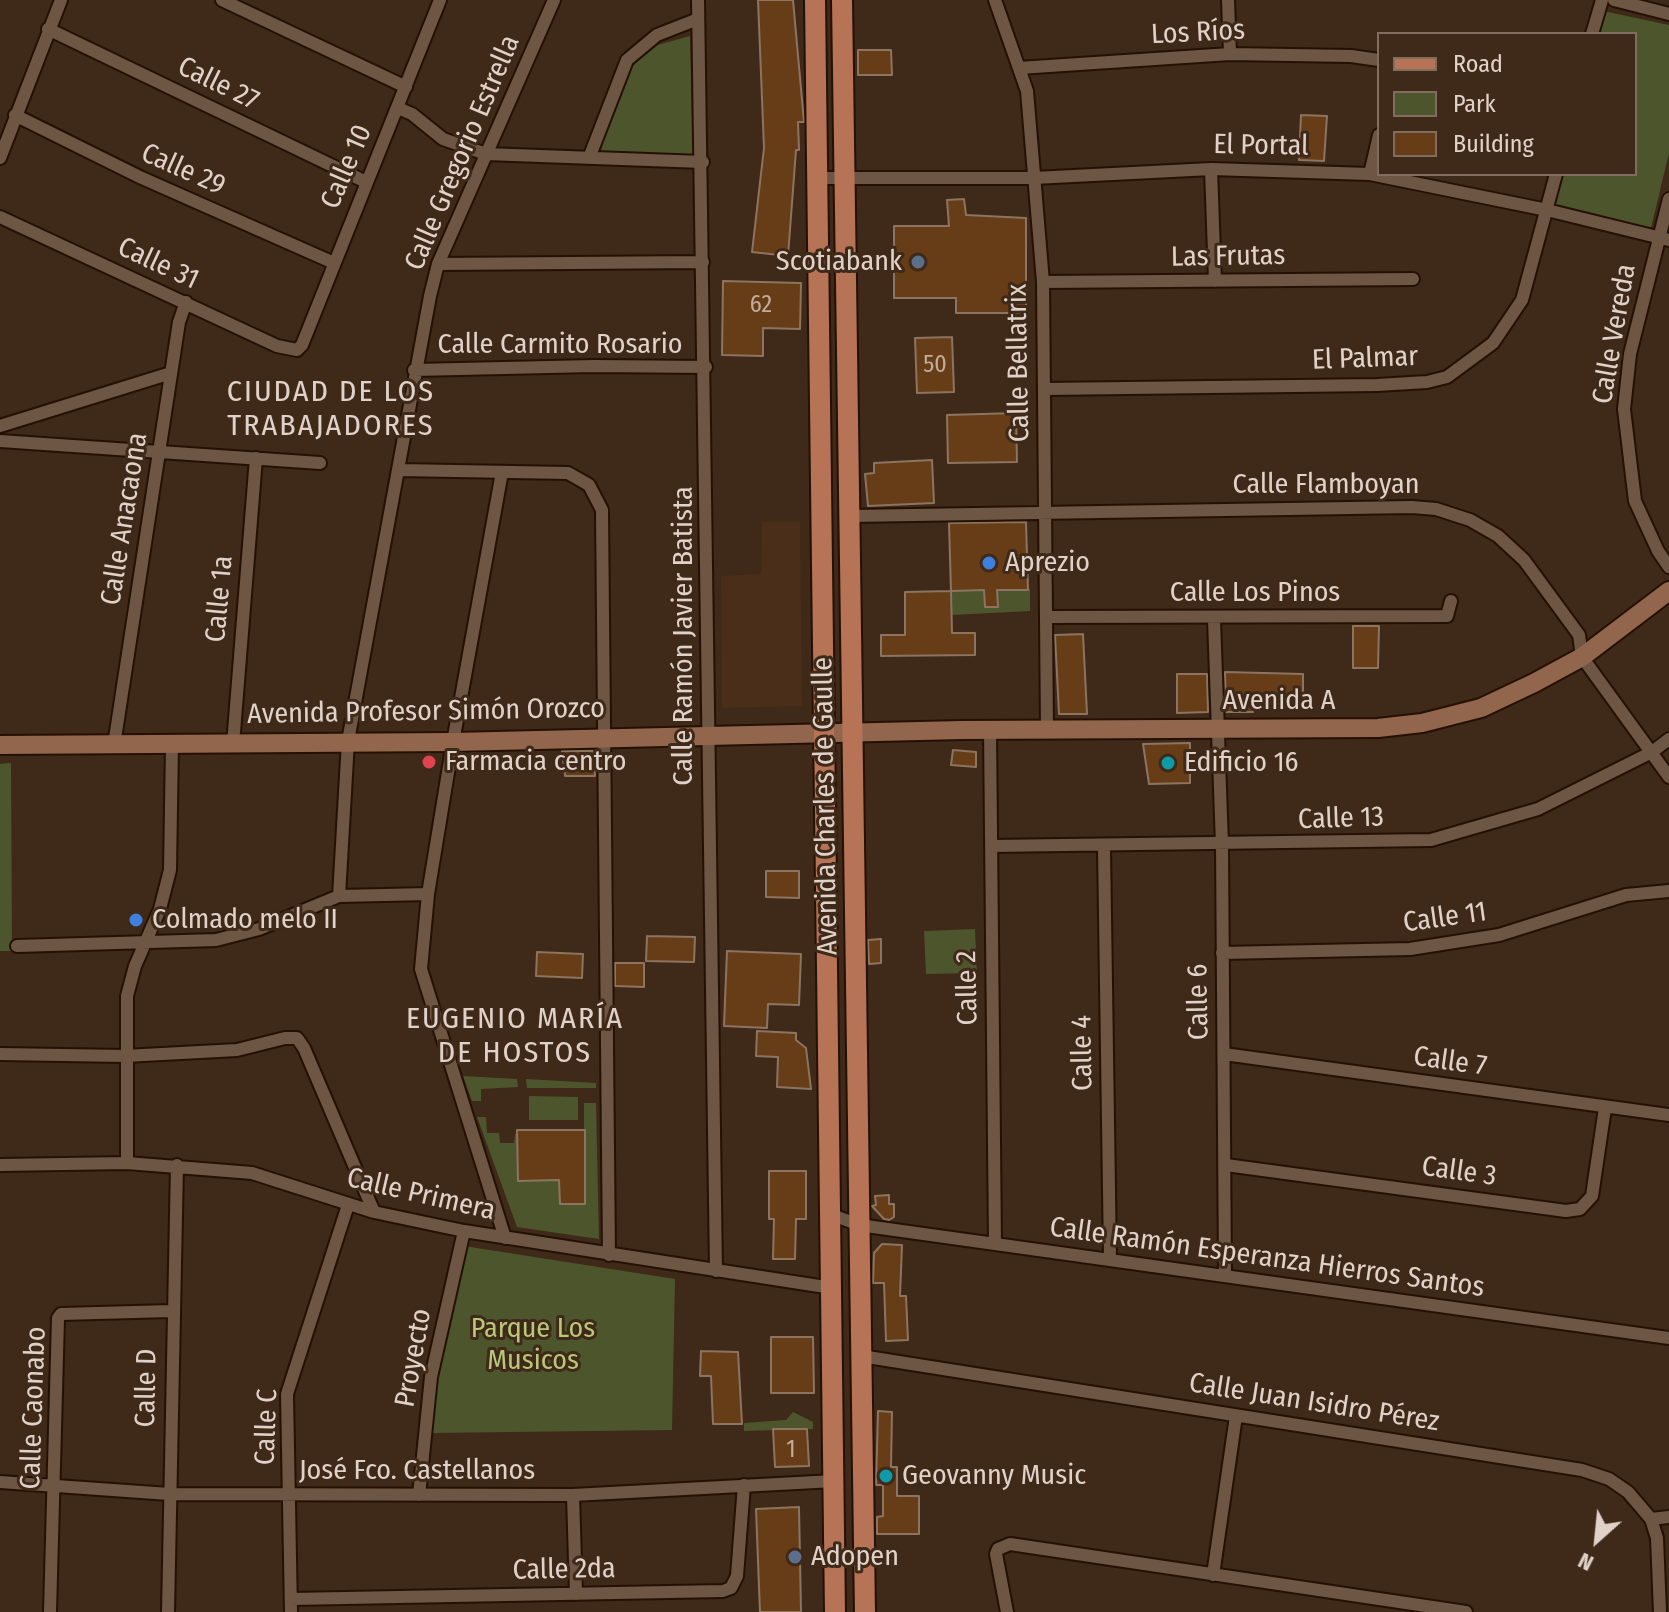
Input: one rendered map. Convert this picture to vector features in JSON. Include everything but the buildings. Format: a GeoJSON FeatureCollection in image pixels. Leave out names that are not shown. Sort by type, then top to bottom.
{"type":"FeatureCollection","features":[{"type":"Feature","properties":{"kind":"main road","name":"Avenida Charles de Gaulle"},"geometry":{"type":"LineString","coordinates":[[815,0],[835,1612]]}},
{"type":"Feature","properties":{"kind":"main road","name":"Avenida Charles de Gaulle"},"geometry":{"type":"LineString","coordinates":[[842,0],[865,1612]]}},
{"type":"Feature","properties":{"kind":"main road","name":"Avenida A"},"geometry":{"type":"LineString","coordinates":[[853,733],[1378,728],[1422,723],[1481,708],[1582,657],[1669,591]]}},
{"type":"Feature","properties":{"kind":"main road","name":"Avenida Profesor Simón Orozco"},"geometry":{"type":"LineString","coordinates":[[0,745],[453,742],[853,733]]}},
{"type":"Feature","properties":{"kind":"street"},"geometry":{"type":"LineString","coordinates":[[0,158],[61,0]]}},
{"type":"Feature","properties":{"kind":"street"},"geometry":{"type":"LineString","coordinates":[[222,0],[406,87]]}},
{"type":"Feature","properties":{"kind":"street","name":"Calle 10"},"geometry":{"type":"LineString","coordinates":[[297,350],[302,345],[440,0]]}},
{"type":"Feature","properties":{"kind":"street","name":"Calle Gregorio Estrella"},"geometry":{"type":"LineString","coordinates":[[339,896],[348,741],[399,470],[414,370],[438,264],[554,0]]}},
{"type":"Feature","properties":{"kind":"street","name":"Calle Ramón Javier Batista"},"geometry":{"type":"LineString","coordinates":[[698,0],[706,367],[716,1271]]}},
{"type":"Feature","properties":{"kind":"street","name":"Calle Bellatrix"},"geometry":{"type":"LineString","coordinates":[[995,0],[1027,91],[1043,282],[1047,730]]}},
{"type":"Feature","properties":{"kind":"street"},"geometry":{"type":"LineString","coordinates":[[1228,0],[1230,54]]}},
{"type":"Feature","properties":{"kind":"street"},"geometry":{"type":"LineString","coordinates":[[1593,32],[1602,0]]}},
{"type":"Feature","properties":{"kind":"street"},"geometry":{"type":"LineString","coordinates":[[1614,0],[1669,14]]}},
{"type":"Feature","properties":{"kind":"street"},"geometry":{"type":"LineString","coordinates":[[589,158],[627,60],[657,35],[698,19]]}},
{"type":"Feature","properties":{"kind":"street","name":"Calle 27"},"geometry":{"type":"LineString","coordinates":[[48,29],[366,182]]}},
{"type":"Feature","properties":{"kind":"street","name":"Los Ríos"},"geometry":{"type":"LineString","coordinates":[[1019,68],[1230,54],[1351,56],[1377,60]]}},
{"type":"Feature","properties":{"kind":"street"},"geometry":{"type":"LineString","coordinates":[[398,108],[412,114],[443,139],[486,154],[703,162]]}},
{"type":"Feature","properties":{"kind":"street","name":"Calle 29"},"geometry":{"type":"LineString","coordinates":[[15,115],[142,178],[334,263]]}},
{"type":"Feature","properties":{"kind":"street"},"geometry":{"type":"LineString","coordinates":[[1370,174],[1377,144]]}},
{"type":"Feature","properties":{"kind":"street"},"geometry":{"type":"LineString","coordinates":[[1211,169],[1215,281]]}},
{"type":"Feature","properties":{"kind":"street","name":"El Portal"},"geometry":{"type":"LineString","coordinates":[[816,178],[1034,178],[1211,169],[1377,175]]}},
{"type":"Feature","properties":{"kind":"street","name":"El Portal"},"geometry":{"type":"LineString","coordinates":[[1380,176],[1547,210],[1664,238]]}},
{"type":"Feature","properties":{"kind":"street","name":"El Palmar"},"geometry":{"type":"LineString","coordinates":[[1044,389],[1377,385],[1427,382],[1447,377],[1493,343],[1522,300],[1556,176]]}},
{"type":"Feature","properties":{"kind":"street","name":"Calle Vereda"},"geometry":{"type":"LineString","coordinates":[[1669,199],[1664,238],[1630,354],[1624,409],[1635,501],[1658,551],[1669,567]]}},
{"type":"Feature","properties":{"kind":"street","name":"Calle 31"},"geometry":{"type":"LineString","coordinates":[[0,217],[277,346],[297,350]]}},
{"type":"Feature","properties":{"kind":"street"},"geometry":{"type":"LineString","coordinates":[[438,264],[703,262]]}},
{"type":"Feature","properties":{"kind":"street","name":"Las Frutas"},"geometry":{"type":"LineString","coordinates":[[1043,282],[1413,279]]}},
{"type":"Feature","properties":{"kind":"street","name":"Calle Anacaona"},"geometry":{"type":"LineString","coordinates":[[114,745],[171,373],[186,302]]}},
{"type":"Feature","properties":{"kind":"street","name":"Calle Carmito Rosario"},"geometry":{"type":"LineString","coordinates":[[414,370],[706,367]]}},
{"type":"Feature","properties":{"kind":"street"},"geometry":{"type":"LineString","coordinates":[[0,426],[171,373]]}},
{"type":"Feature","properties":{"kind":"street"},"geometry":{"type":"LineString","coordinates":[[0,441],[320,463]]}},
{"type":"Feature","properties":{"kind":"street","name":"Calle 1a"},"geometry":{"type":"LineString","coordinates":[[233,744],[256,458]]}},
{"type":"Feature","properties":{"kind":"street"},"geometry":{"type":"LineString","coordinates":[[399,470],[568,473],[589,485],[598,497],[603,521],[609,1255]]}},
{"type":"Feature","properties":{"kind":"street"},"geometry":{"type":"LineString","coordinates":[[502,472],[428,894],[421,969],[505,1238]]}},
{"type":"Feature","properties":{"kind":"street","name":"Calle Flamboyan"},"geometry":{"type":"LineString","coordinates":[[851,516],[1046,511],[1436,509],[1470,520],[1498,536],[1524,560],[1579,635],[1582,657],[1669,777]]}},
{"type":"Feature","properties":{"kind":"street","name":"Calle Los Pinos"},"geometry":{"type":"LineString","coordinates":[[1047,617],[1214,619],[1447,616],[1451,601]]}},
{"type":"Feature","properties":{"kind":"street","name":"Calle 6"},"geometry":{"type":"LineString","coordinates":[[1214,619],[1219,729],[1217,776],[1222,845],[1225,1275]]}},
{"type":"Feature","properties":{"kind":"street","name":"Calle 2"},"geometry":{"type":"LineString","coordinates":[[990,730],[995,1244]]}},
{"type":"Feature","properties":{"kind":"street","name":"Calle 13"},"geometry":{"type":"LineString","coordinates":[[991,846],[1104,847],[1431,840],[1538,809],[1652,752],[1669,739]]}},
{"type":"Feature","properties":{"kind":"street"},"geometry":{"type":"LineString","coordinates":[[127,1163],[127,996],[160,909],[170,870],[172,744]]}},
{"type":"Feature","properties":{"kind":"street","name":"Calle 4"},"geometry":{"type":"LineString","coordinates":[[1104,847],[1110,1259]]}},
{"type":"Feature","properties":{"kind":"street","name":"Calle 11"},"geometry":{"type":"LineString","coordinates":[[1222,953],[1410,949],[1499,935],[1626,895],[1669,891]]}},
{"type":"Feature","properties":{"kind":"street"},"geometry":{"type":"LineString","coordinates":[[17,946],[144,945],[238,936],[339,896],[428,894]]}},
{"type":"Feature","properties":{"kind":"street"},"geometry":{"type":"LineString","coordinates":[[0,1054],[125,1056],[237,1050],[297,1038],[374,1212]]}},
{"type":"Feature","properties":{"kind":"street","name":"Calle 7"},"geometry":{"type":"LineString","coordinates":[[1224,1054],[1669,1115]]}},
{"type":"Feature","properties":{"kind":"street","name":"Calle 3"},"geometry":{"type":"LineString","coordinates":[[1226,1165],[1566,1211],[1580,1209],[1592,1196],[1605,1108]]}},
{"type":"Feature","properties":{"kind":"street","name":"Calle Primera"},"geometry":{"type":"LineString","coordinates":[[0,1165],[127,1163],[252,1173],[348,1205],[464,1231],[832,1288]]}},
{"type":"Feature","properties":{"kind":"street","name":"Calle D"},"geometry":{"type":"LineString","coordinates":[[168,1612],[171,1311],[177,1165]]}},
{"type":"Feature","properties":{"kind":"street","name":"Calle C"},"geometry":{"type":"LineString","coordinates":[[291,1605],[287,1394],[348,1205]]}},
{"type":"Feature","properties":{"kind":"street","name":"Calle Ramón Esperanza Hierros Santos"},"geometry":{"type":"LineString","coordinates":[[830,1214],[859,1225],[1669,1338]]}},
{"type":"Feature","properties":{"kind":"street","name":"Proyecto"},"geometry":{"type":"LineString","coordinates":[[419,1495],[431,1377],[464,1231]]}},
{"type":"Feature","properties":{"kind":"street","name":"Calle Caonabo"},"geometry":{"type":"LineString","coordinates":[[50,1612],[59,1316],[171,1311]]}},
{"type":"Feature","properties":{"kind":"street","name":"Calle Juan Isidro Pérez"},"geometry":{"type":"LineString","coordinates":[[861,1356],[1582,1470],[1609,1479],[1628,1492],[1651,1519]]}},
{"type":"Feature","properties":{"kind":"street"},"geometry":{"type":"LineString","coordinates":[[1213,1575],[1236,1416]]}},
{"type":"Feature","properties":{"kind":"street","name":"José Fco. Castellanos"},"geometry":{"type":"LineString","coordinates":[[0,1482],[169,1494],[573,1495],[834,1481]]}},
{"type":"Feature","properties":{"kind":"street","name":"Calle 2da"},"geometry":{"type":"LineString","coordinates":[[291,1605],[723,1591],[731,1588],[737,1576],[744,1485]]}},
{"type":"Feature","properties":{"kind":"street"},"geometry":{"type":"LineString","coordinates":[[573,1495],[576,1594]]}},
{"type":"Feature","properties":{"kind":"street"},"geometry":{"type":"LineString","coordinates":[[1660,1612],[1657,1538],[1651,1519],[1669,1517]]}},
{"type":"Feature","properties":{"kind":"street"},"geometry":{"type":"LineString","coordinates":[[1007,1612],[996,1554],[1002,1546],[1466,1612]]}},
{"type":"Feature","properties":{"kind":"shaded area"},"geometry":{"type":"Polygon","coordinates":[[[762,522],[800,522],[802,706],[722,708],[721,576],[761,574],[762,522]]]}},
{"type":"Feature","properties":{"kind":"green space"},"geometry":{"type":"Polygon","coordinates":[[[1603,11],[1669,25],[1669,153],[1651,228],[1551,206],[1559,176],[1637,176],[1637,32],[1597,32],[1603,11]]]}},
{"type":"Feature","properties":{"kind":"green space"},"geometry":{"type":"Polygon","coordinates":[[[690,36],[693,164],[598,162],[619,81],[650,47],[690,36]]]}},
{"type":"Feature","properties":{"kind":"green space"},"geometry":{"type":"Polygon","coordinates":[[[1030,589],[1030,611],[952,615],[951,591],[1030,589]]]}},
{"type":"Feature","properties":{"kind":"green space"},"geometry":{"type":"Polygon","coordinates":[[[11,763],[12,951],[0,951],[0,764],[11,763]]]}},
{"type":"Feature","properties":{"kind":"green space"},"geometry":{"type":"Polygon","coordinates":[[[975,929],[977,973],[926,974],[924,931],[975,929]]]}},
{"type":"Feature","properties":{"kind":"green space"},"geometry":{"type":"Polygon","coordinates":[[[463,1076],[517,1079],[518,1087],[481,1089],[481,1101],[472,1101],[463,1076]]]}},
{"type":"Feature","properties":{"kind":"green space"},"geometry":{"type":"Polygon","coordinates":[[[526,1079],[596,1083],[596,1088],[527,1088],[526,1079]]]}},
{"type":"Feature","properties":{"kind":"green space"},"geometry":{"type":"Polygon","coordinates":[[[529,1096],[578,1097],[578,1120],[529,1120],[529,1096]]]}},
{"type":"Feature","properties":{"kind":"green space"},"geometry":{"type":"Polygon","coordinates":[[[584,1103],[596,1103],[599,1239],[517,1227],[477,1117],[486,1117],[487,1133],[499,1133],[500,1143],[514,1143],[515,1134],[584,1133],[584,1103]]]}},
{"type":"Feature","properties":{"kind":"green space","name":"Parque Los Musicos"},"geometry":{"type":"Polygon","coordinates":[[[464,1246],[675,1279],[672,1430],[432,1433],[436,1381],[464,1246]]]}},
{"type":"Feature","properties":{"kind":"green space"},"geometry":{"type":"Polygon","coordinates":[[[793,1412],[813,1422],[813,1429],[744,1431],[744,1423],[786,1420],[793,1412]]]}},
{"type":"Feature","properties":{"kind":"place","name":"Scotiabank"},"geometry":{"type":"Point","coordinates":[918,262]}},
{"type":"Feature","properties":{"kind":"place","name":"Aprezio"},"geometry":{"type":"Point","coordinates":[989,563]}},
{"type":"Feature","properties":{"kind":"place","name":"Farmacia centro"},"geometry":{"type":"Point","coordinates":[429,762]}},
{"type":"Feature","properties":{"kind":"place","name":"Edificio 16"},"geometry":{"type":"Point","coordinates":[1168,763]}},
{"type":"Feature","properties":{"kind":"place","name":"Colmado melo II"},"geometry":{"type":"Point","coordinates":[136,920]}},
{"type":"Feature","properties":{"kind":"place","name":"Geovanny Music"},"geometry":{"type":"Point","coordinates":[886,1476]}},
{"type":"Feature","properties":{"kind":"place","name":"Adopen"},"geometry":{"type":"Point","coordinates":[795,1557]}},
{"type":"Feature","properties":{"kind":"district","name":"CIUDAD DE LOS TRABAJADORES"},"geometry":{"type":"Point","coordinates":[331,410]}},
{"type":"Feature","properties":{"kind":"district","name":"EUGENIO MARÍA DE HOSTOS"},"geometry":{"type":"Point","coordinates":[515,1037]}}]}
